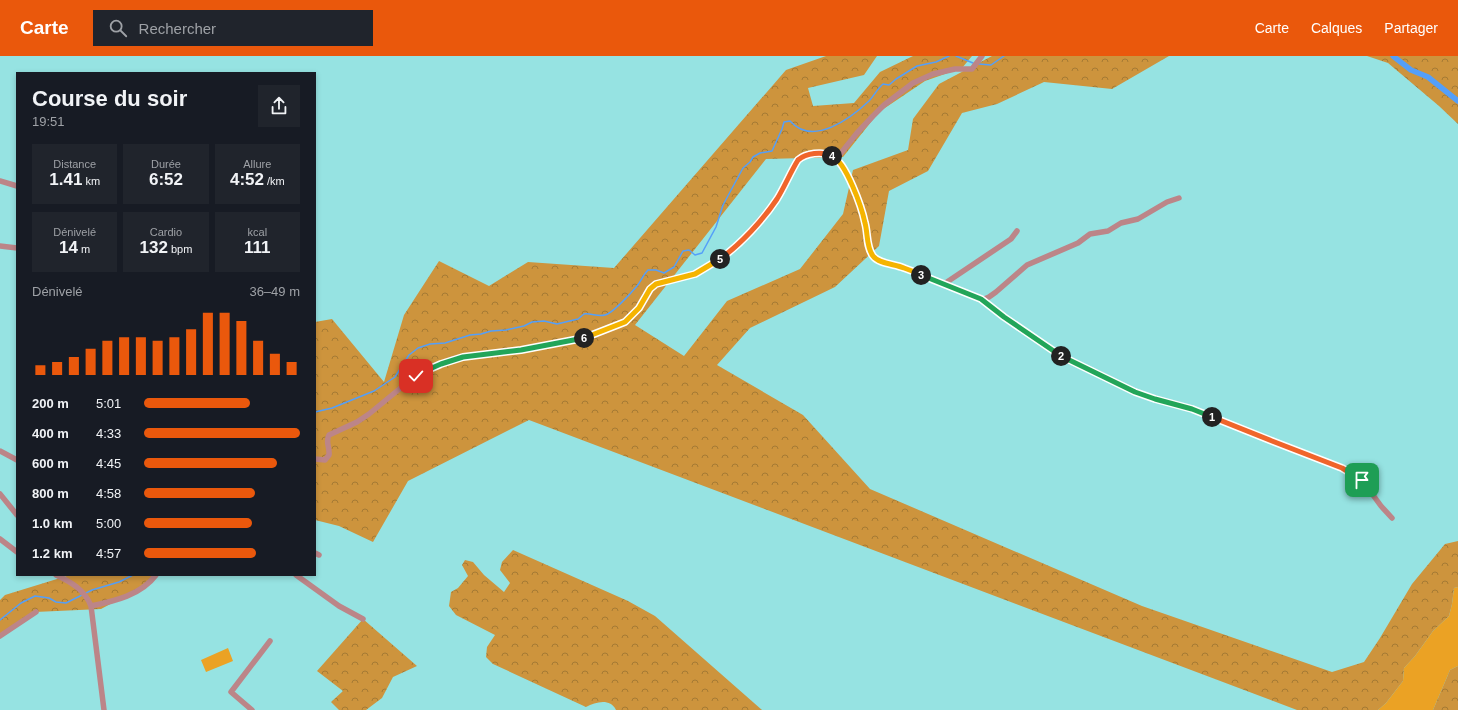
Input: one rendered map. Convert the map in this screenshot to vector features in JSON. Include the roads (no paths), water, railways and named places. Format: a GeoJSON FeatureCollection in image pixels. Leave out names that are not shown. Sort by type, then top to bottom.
{"type":"FeatureCollection","features":[{"type":"Feature","properties":{"kind":"street"},"geometry":{"type":"LineString","coordinates":[[837,158],[857,133],[884,105],[913,83],[933,74],[955,69],[970,70],[982,57]]}},
{"type":"Feature","properties":{"kind":"street"},"geometry":{"type":"LineString","coordinates":[[316,459],[325,460],[329,455],[327,442],[329,435],[357,422],[425,371],[452,359],[521,350],[584,338],[625,322],[639,308],[650,289],[656,284],[695,274],[716,263],[726,255],[743,239],[778,198],[798,160],[801,157],[822,153],[837,158],[846,173],[858,198],[866,224],[870,250],[873,257],[982,300],[1064,358],[1135,392],[1192,409],[1353,473],[1362,480],[1392,518]]}},
{"type":"Feature","properties":{"kind":"street"},"geometry":{"type":"LineString","coordinates":[[0,181],[16,186]]}},
{"type":"Feature","properties":{"kind":"street"},"geometry":{"type":"LineString","coordinates":[[982,300],[996,292],[1027,265],[1078,243],[1090,234],[1108,231],[1121,223],[1138,220],[1167,202],[1179,198]]}},
{"type":"Feature","properties":{"kind":"street"},"geometry":{"type":"LineString","coordinates":[[944,284],[1007,242],[1017,231]]}},
{"type":"Feature","properties":{"kind":"street"},"geometry":{"type":"LineString","coordinates":[[0,246],[16,248]]}},
{"type":"Feature","properties":{"kind":"street"},"geometry":{"type":"LineString","coordinates":[[0,451],[16,459]]}},
{"type":"Feature","properties":{"kind":"street"},"geometry":{"type":"LineString","coordinates":[[0,494],[16,514]]}},
{"type":"Feature","properties":{"kind":"street"},"geometry":{"type":"LineString","coordinates":[[0,539],[16,551]]}},
{"type":"Feature","properties":{"kind":"street"},"geometry":{"type":"LineString","coordinates":[[91,606],[123,598],[142,588],[155,576]]}},
{"type":"Feature","properties":{"kind":"street"},"geometry":{"type":"LineString","coordinates":[[297,576],[339,606],[363,619]]}},
{"type":"Feature","properties":{"kind":"street"},"geometry":{"type":"LineString","coordinates":[[66,577],[82,592],[88,599],[91,606],[104,710]]}},
{"type":"Feature","properties":{"kind":"street"},"geometry":{"type":"LineString","coordinates":[[0,636],[36,612]]}},
{"type":"Feature","properties":{"kind":"street"},"geometry":{"type":"LineString","coordinates":[[252,710],[231,692],[270,641]]}},
{"type":"Feature","properties":{"kind":"waterway"},"geometry":{"type":"LineString","coordinates":[[316,412],[332,408],[374,391],[395,377],[409,355],[418,348],[430,344],[445,343],[470,335],[524,326],[532,322],[544,321],[557,324],[578,319],[584,314],[600,316],[608,314],[631,293],[648,270],[656,270],[664,273],[674,267],[683,251],[689,250],[695,255],[702,253],[716,227],[723,205],[743,168],[753,157],[760,153],[772,151],[784,122],[790,121],[799,128],[810,131],[820,131],[831,127],[842,122],[861,108],[871,99],[883,84],[889,85],[917,66],[936,62],[949,56]]}},
{"type":"Feature","properties":{"kind":"waterway"},"geometry":{"type":"LineString","coordinates":[[956,56],[973,63]]}},
{"type":"Feature","properties":{"kind":"waterway"},"geometry":{"type":"LineString","coordinates":[[979,64],[991,65],[1004,56]]}},
{"type":"Feature","properties":{"kind":"waterway"},"geometry":{"type":"LineString","coordinates":[[1393,56],[1411,70],[1428,77],[1458,101]]}},
{"type":"Feature","properties":{"kind":"waterway"},"geometry":{"type":"LineString","coordinates":[[0,620],[21,603],[35,596],[49,598],[56,602],[66,603],[92,590],[119,582],[131,576]]}}]}
